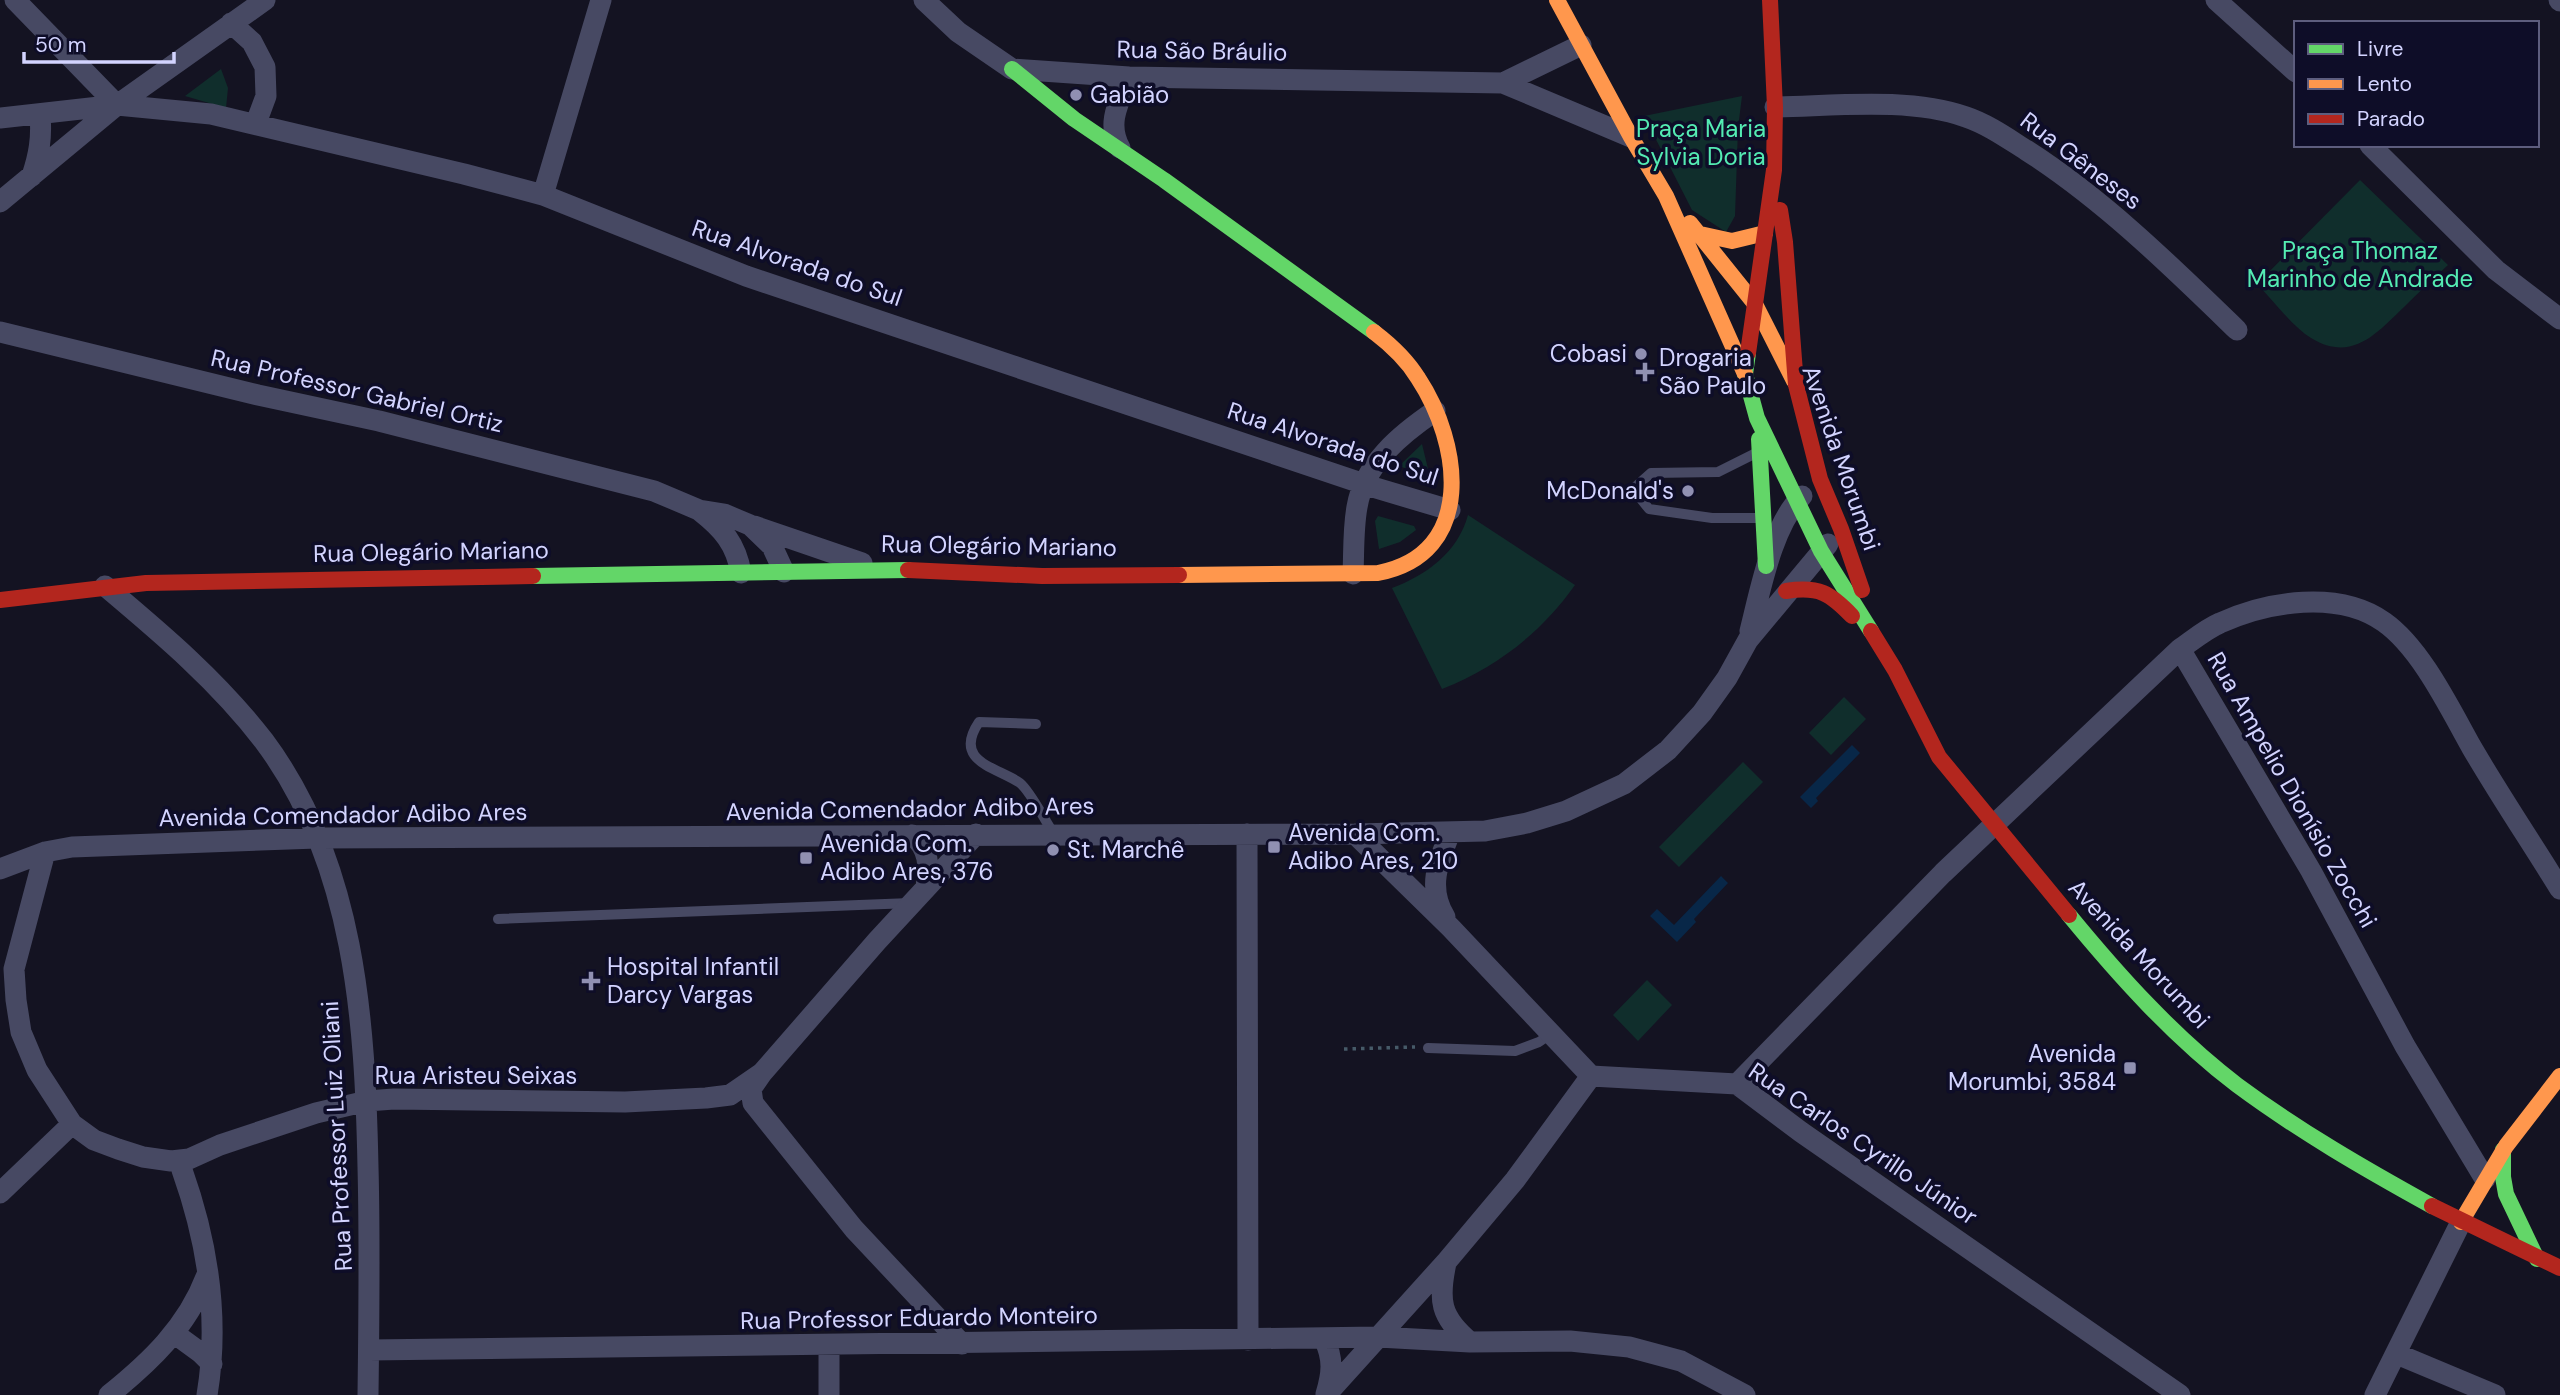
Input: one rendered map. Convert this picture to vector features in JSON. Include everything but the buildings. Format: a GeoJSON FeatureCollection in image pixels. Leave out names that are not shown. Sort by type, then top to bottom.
{"type":"FeatureCollection","features":[{"type":"Feature","properties":{"kind":"main road","name":"Avenida Morumbi"},"geometry":{"type":"LineString","coordinates":[[1557,0],[1666,195],[1745,374],[1757,418],[1821,551],[1879,643],[1939,757],[2092,943],[2163,1020],[2236,1084],[2344,1158],[2461,1222],[2560,1268]]}},
{"type":"Feature","properties":{"kind":"main road"},"geometry":{"type":"LineString","coordinates":[[1745,374],[1774,170],[1775,107],[1770,0]]}},
{"type":"Feature","properties":{"kind":"main road","name":"Rua Olegário Mariano"},"geometry":{"type":"LineString","coordinates":[[0,600],[146,583],[877,569],[1042,576],[1353,574],[1398,571],[1415,562],[1438,536],[1450,510],[1453,480],[1451,458],[1435,411],[1409,366],[1372,329],[1120,148],[1099,137],[1012,69]]}},
{"type":"Feature","properties":{"kind":"main road"},"geometry":{"type":"LineString","coordinates":[[1774,170],[1785,242],[1796,385]]}},
{"type":"Feature","properties":{"kind":"main road","name":"Avenida Morumbi"},"geometry":{"type":"LineString","coordinates":[[1666,195],[1755,304],[1796,385],[1820,479],[1841,529],[1879,643]]}},
{"type":"Feature","properties":{"kind":"main road"},"geometry":{"type":"LineString","coordinates":[[1700,234],[1732,242],[1744,241],[1765,233]]}},
{"type":"Feature","properties":{"kind":"main road"},"geometry":{"type":"LineString","coordinates":[[1757,418],[1766,566]]}},
{"type":"Feature","properties":{"kind":"main road"},"geometry":{"type":"LineString","coordinates":[[1786,591],[1812,588],[1831,594],[1879,643]]}},
{"type":"Feature","properties":{"kind":"main road"},"geometry":{"type":"LineString","coordinates":[[2461,1222],[2503,1150],[2560,1076]]}},
{"type":"Feature","properties":{"kind":"main road"},"geometry":{"type":"LineString","coordinates":[[2503,1150],[2502,1177],[2506,1194],[2537,1259]]}},
{"type":"Feature","properties":{"kind":"street"},"geometry":{"type":"LineString","coordinates":[[15,0],[117,105]]}},
{"type":"Feature","properties":{"kind":"street"},"geometry":{"type":"LineString","coordinates":[[0,202],[117,105],[265,0]]}},
{"type":"Feature","properties":{"kind":"street"},"geometry":{"type":"LineString","coordinates":[[543,195],[601,0]]}},
{"type":"Feature","properties":{"kind":"street"},"geometry":{"type":"LineString","coordinates":[[924,0],[958,32],[1012,69]]}},
{"type":"Feature","properties":{"kind":"street"},"geometry":{"type":"LineString","coordinates":[[2216,0],[2294,70]]}},
{"type":"Feature","properties":{"kind":"street"},"geometry":{"type":"LineString","coordinates":[[231,23],[252,42],[265,67],[266,96],[256,123]]}},
{"type":"Feature","properties":{"kind":"street","name":"Rua São Bráulio"},"geometry":{"type":"LineString","coordinates":[[1503,83],[1581,45]]}},
{"type":"Feature","properties":{"kind":"street","name":"Rua São Bráulio"},"geometry":{"type":"LineString","coordinates":[[1012,69],[1129,77],[1503,83],[1632,138]]}},
{"type":"Feature","properties":{"kind":"street"},"geometry":{"type":"LineString","coordinates":[[1120,148],[1114,138],[1114,114],[1129,77]]}},
{"type":"Feature","properties":{"kind":"street","name":"Rua Alvorada do Sul"},"geometry":{"type":"LineString","coordinates":[[0,118],[117,105],[211,114],[543,195],[747,276],[1364,484],[1450,510]]}},
{"type":"Feature","properties":{"kind":"street","name":"Rua Gêneses"},"geometry":{"type":"LineString","coordinates":[[1775,107],[1890,105],[1931,108],[1966,117],[1998,132],[2061,173],[2163,259],[2237,330]]}},
{"type":"Feature","properties":{"kind":"street"},"geometry":{"type":"LineString","coordinates":[[31,178],[42,136],[40,115]]}},
{"type":"Feature","properties":{"kind":"street"},"geometry":{"type":"LineString","coordinates":[[2372,147],[2496,270],[2560,319]]}},
{"type":"Feature","properties":{"kind":"street","name":"Rua Professor Gabriel Ortiz"},"geometry":{"type":"LineString","coordinates":[[0,332],[258,395],[392,424],[654,491],[699,510],[724,514],[750,525],[772,546],[784,572]]}},
{"type":"Feature","properties":{"kind":"street"},"geometry":{"type":"LineString","coordinates":[[1353,574],[1357,507],[1364,484],[1377,461],[1409,428],[1435,411]]}},
{"type":"Feature","properties":{"kind":"street","name":"Avenida Comendador Adibo Ares"},"geometry":{"type":"LineString","coordinates":[[1748,640],[1766,566],[1797,501],[1820,479]]}},
{"type":"Feature","properties":{"kind":"street","name":"Rua Professor Gabriel Ortiz"},"geometry":{"type":"LineString","coordinates":[[699,510],[721,528],[731,542],[738,554],[741,573]]}},
{"type":"Feature","properties":{"kind":"street"},"geometry":{"type":"LineString","coordinates":[[750,525],[783,534],[877,569]]}},
{"type":"Feature","properties":{"kind":"street","name":"Avenida Comendador Adibo Ares"},"geometry":{"type":"LineString","coordinates":[[0,869],[44,852],[72,847],[317,838],[608,839],[1485,831],[1566,811],[1623,784],[1668,750],[1702,713],[1727,678],[1748,640],[1786,591],[1841,529]]}},
{"type":"Feature","properties":{"kind":"street","name":"Rua Professor Luiz Oliani"},"geometry":{"type":"LineString","coordinates":[[105,586],[184,652],[218,686],[264,742],[307,812],[336,890],[352,955],[361,1013],[367,1101],[370,1270],[368,1395]]}},
{"type":"Feature","properties":{"kind":"street"},"geometry":{"type":"LineString","coordinates":[[2180,649],[2219,623],[2289,603],[2311,601],[2350,604],[2385,622],[2422,662],[2560,889]]}},
{"type":"Feature","properties":{"kind":"street","name":"Rua Ampelio Dionísio Zocchi"},"geometry":{"type":"LineString","coordinates":[[1737,1084],[1943,873],[2180,649],[2311,871],[2405,1046],[2485,1179]]}},
{"type":"Feature","properties":{"kind":"street"},"geometry":{"type":"LineString","coordinates":[[1450,832],[1436,869],[1434,884],[1436,899],[1451,928]]}},
{"type":"Feature","properties":{"kind":"street"},"geometry":{"type":"LineString","coordinates":[[962,1344],[854,1229],[753,1103],[751,1089],[762,1073],[926,887],[976,834]]}},
{"type":"Feature","properties":{"kind":"street"},"geometry":{"type":"LineString","coordinates":[[1247,834],[1248,1340]]}},
{"type":"Feature","properties":{"kind":"street"},"geometry":{"type":"LineString","coordinates":[[1326,1395],[1447,1261],[1515,1180],[1591,1076],[1451,928],[1355,834]]}},
{"type":"Feature","properties":{"kind":"street"},"geometry":{"type":"LineString","coordinates":[[912,835],[925,848],[928,857],[926,887]]}},
{"type":"Feature","properties":{"kind":"street"},"geometry":{"type":"LineString","coordinates":[[44,852],[14,969],[21,1032],[37,1070],[72,1124],[94,1140],[118,1149],[143,1157],[181,1163],[199,1225],[214,1323],[207,1395]]}},
{"type":"Feature","properties":{"kind":"street"},"geometry":{"type":"LineString","coordinates":[[0,953],[14,969]]}},
{"type":"Feature","properties":{"kind":"street"},"geometry":{"type":"LineString","coordinates":[[758,1109],[730,1095],[762,1073]]}},
{"type":"Feature","properties":{"kind":"street","name":"Rua Carlos Cyrillo Júnior"},"geometry":{"type":"LineString","coordinates":[[1591,1076],[1737,1084],[1801,1132],[2180,1395]]}},
{"type":"Feature","properties":{"kind":"street","name":"Rua Aristeu Seixas"},"geometry":{"type":"LineString","coordinates":[[181,1163],[220,1145],[280,1125],[367,1101],[625,1102],[730,1095]]}},
{"type":"Feature","properties":{"kind":"street"},"geometry":{"type":"LineString","coordinates":[[0,1194],[72,1124]]}},
{"type":"Feature","properties":{"kind":"street"},"geometry":{"type":"LineString","coordinates":[[2375,1395],[2461,1222]]}},
{"type":"Feature","properties":{"kind":"street"},"geometry":{"type":"LineString","coordinates":[[1447,1261],[1441,1287],[1446,1315],[1458,1332],[1470,1342]]}},
{"type":"Feature","properties":{"kind":"street"},"geometry":{"type":"LineString","coordinates":[[109,1395],[175,1334],[196,1301],[207,1275]]}},
{"type":"Feature","properties":{"kind":"street"},"geometry":{"type":"LineString","coordinates":[[175,1334],[212,1364]]}},
{"type":"Feature","properties":{"kind":"street","name":"Rua Professor Eduardo Monteiro"},"geometry":{"type":"LineString","coordinates":[[369,1350],[1378,1338],[1470,1342],[1570,1341],[1629,1347],[1681,1361],[1745,1395]]}},
{"type":"Feature","properties":{"kind":"street"},"geometry":{"type":"LineString","coordinates":[[1324,1339],[1332,1361],[1326,1395]]}},
{"type":"Feature","properties":{"kind":"street"},"geometry":{"type":"LineString","coordinates":[[829,1346],[829,1395]]}},
{"type":"Feature","properties":{"kind":"street"},"geometry":{"type":"LineString","coordinates":[[2397,1353],[2495,1395]]}},
{"type":"Feature","properties":{"kind":"lane"},"geometry":{"type":"LineString","coordinates":[[1759,451],[1718,472],[1651,473],[1633,489],[1648,509],[1712,518],[1765,518]]}},
{"type":"Feature","properties":{"kind":"lane"},"geometry":{"type":"LineString","coordinates":[[1037,723],[979,722],[972,733],[971,744],[980,763],[1021,784],[1054,834]]}},
{"type":"Feature","properties":{"kind":"lane"},"geometry":{"type":"LineString","coordinates":[[498,919],[912,903]]}},
{"type":"Feature","properties":{"kind":"lane"},"geometry":{"type":"LineString","coordinates":[[1428,1048],[1515,1051],[1539,1042],[1552,1033]]}},
{"type":"Feature","properties":{"kind":"path"},"geometry":{"type":"LineString","coordinates":[[1344,1049],[1402,1047]]}},
{"type":"Feature","properties":{"kind":"green space"},"geometry":{"type":"Polygon","coordinates":[[[221,69],[228,88],[226,108],[185,96],[221,69]]]}},
{"type":"Feature","properties":{"kind":"green space","name":"Praça Maria Sylvia Doria"},"geometry":{"type":"Polygon","coordinates":[[[1742,96],[1738,128],[1735,216],[1726,232],[1692,210],[1644,116],[1742,96]]]}},
{"type":"Feature","properties":{"kind":"green space","name":"Praça Thomaz Marinho de Andrade"},"geometry":{"type":"Polygon","coordinates":[[[2360,180],[2448,265],[2374,335],[2351,346],[2326,345],[2304,333],[2257,284],[2360,180]]]}},
{"type":"Feature","properties":{"kind":"green space"},"geometry":{"type":"Polygon","coordinates":[[[1422,444],[1429,473],[1427,476],[1399,466],[1422,444]]]}},
{"type":"Feature","properties":{"kind":"green space"},"geometry":{"type":"Polygon","coordinates":[[[1468,515],[1575,585],[1548,618],[1516,647],[1481,670],[1442,689],[1392,588],[1429,569],[1449,551],[1468,515]]]}},
{"type":"Feature","properties":{"kind":"green space"},"geometry":{"type":"Polygon","coordinates":[[[1378,516],[1414,526],[1416,530],[1400,542],[1379,549],[1375,521],[1378,516]]]}},
{"type":"Feature","properties":{"kind":"green space"},"geometry":{"type":"Polygon","coordinates":[[[1844,697],[1866,719],[1831,755],[1809,733],[1844,697]]]}},
{"type":"Feature","properties":{"kind":"green space"},"geometry":{"type":"Polygon","coordinates":[[[1743,762],[1763,782],[1679,867],[1659,847],[1743,762]]]}},
{"type":"Feature","properties":{"kind":"green space"},"geometry":{"type":"Polygon","coordinates":[[[1647,980],[1672,1005],[1638,1041],[1613,1015],[1647,980]]]}},
{"type":"Feature","properties":{"kind":"water"},"geometry":{"type":"Polygon","coordinates":[[[1852,745],[1860,753],[1816,798],[1818,801],[1811,808],[1800,797],[1852,745]]]}},
{"type":"Feature","properties":{"kind":"water"},"geometry":{"type":"Polygon","coordinates":[[[1721,876],[1728,883],[1694,919],[1696,922],[1677,942],[1650,916],[1657,909],[1674,925],[1721,876]]]}},
{"type":"Feature","properties":{"kind":"traffic: fast"},"geometry":{"type":"LineString","coordinates":[[1012,69],[1074,119],[1164,180],[1374,332]]}},
{"type":"Feature","properties":{"kind":"traffic: fast"},"geometry":{"type":"LineString","coordinates":[[1748,353],[1745,374],[1757,418],[1821,551],[1871,631]]}},
{"type":"Feature","properties":{"kind":"traffic: fast"},"geometry":{"type":"LineString","coordinates":[[1759,439],[1766,566]]}},
{"type":"Feature","properties":{"kind":"traffic: fast"},"geometry":{"type":"LineString","coordinates":[[533,576],[908,570]]}},
{"type":"Feature","properties":{"kind":"traffic: fast"},"geometry":{"type":"LineString","coordinates":[[2069,915],[2148,1005],[2191,1047],[2237,1085],[2308,1134],[2432,1206]]}},
{"type":"Feature","properties":{"kind":"traffic: fast"},"geometry":{"type":"LineString","coordinates":[[2503,1150],[2506,1194],[2537,1259]]}},
{"type":"Feature","properties":{"kind":"traffic: slow"},"geometry":{"type":"LineString","coordinates":[[1557,0],[1666,196],[1745,374]]}},
{"type":"Feature","properties":{"kind":"traffic: slow"},"geometry":{"type":"LineString","coordinates":[[1690,223],[1755,304],[1794,381]]}},
{"type":"Feature","properties":{"kind":"traffic: slow"},"geometry":{"type":"LineString","coordinates":[[1700,234],[1732,241],[1765,233]]}},
{"type":"Feature","properties":{"kind":"traffic: slow"},"geometry":{"type":"LineString","coordinates":[[1179,575],[1378,573],[1410,562],[1432,544],[1445,520],[1451,493],[1450,463],[1444,433],[1433,404],[1414,371],[1374,332]]}},
{"type":"Feature","properties":{"kind":"traffic: slow"},"geometry":{"type":"LineString","coordinates":[[2461,1222],[2506,1146],[2560,1076]]}},
{"type":"Feature","properties":{"kind":"traffic: jam"},"geometry":{"type":"LineString","coordinates":[[1748,353],[1774,170],[1775,107],[1770,0]]}},
{"type":"Feature","properties":{"kind":"traffic: jam"},"geometry":{"type":"LineString","coordinates":[[1780,210],[1796,385],[1820,479],[1862,590]]}},
{"type":"Feature","properties":{"kind":"traffic: jam"},"geometry":{"type":"LineString","coordinates":[[908,570],[1042,576],[1179,575]]}},
{"type":"Feature","properties":{"kind":"traffic: jam"},"geometry":{"type":"LineString","coordinates":[[0,600],[146,583],[533,576]]}},
{"type":"Feature","properties":{"kind":"traffic: jam"},"geometry":{"type":"LineString","coordinates":[[1786,591],[1807,590],[1823,593],[1852,616]]}},
{"type":"Feature","properties":{"kind":"traffic: jam"},"geometry":{"type":"LineString","coordinates":[[1871,631],[1895,670],[1939,757],[2069,915]]}},
{"type":"Feature","properties":{"kind":"traffic: jam"},"geometry":{"type":"LineString","coordinates":[[2432,1206],[2560,1268]]}},
{"type":"Feature","properties":{"kind":"place","name":"Gabião"},"geometry":{"type":"Point","coordinates":[1076,95]}},
{"type":"Feature","properties":{"kind":"place","name":"Cobasi"},"geometry":{"type":"Point","coordinates":[1641,354]}},
{"type":"Feature","properties":{"kind":"place","name":"Drogaria São Paulo"},"geometry":{"type":"Point","coordinates":[1645,372]}},
{"type":"Feature","properties":{"kind":"place","name":"McDonald's"},"geometry":{"type":"Point","coordinates":[1688,491]}},
{"type":"Feature","properties":{"kind":"place","name":"Avenida Com. Adibo Ares, 210"},"geometry":{"type":"Point","coordinates":[1274,847]}},
{"type":"Feature","properties":{"kind":"place","name":"St. Marchê"},"geometry":{"type":"Point","coordinates":[1053,850]}},
{"type":"Feature","properties":{"kind":"place","name":"Avenida Com. Adibo Ares, 376"},"geometry":{"type":"Point","coordinates":[806,858]}},
{"type":"Feature","properties":{"kind":"place","name":"Hospital Infantil Darcy Vargas"},"geometry":{"type":"Point","coordinates":[591,981]}},
{"type":"Feature","properties":{"kind":"place","name":"Avenida Morumbi, 3584"},"geometry":{"type":"Point","coordinates":[2130,1068]}}]}
